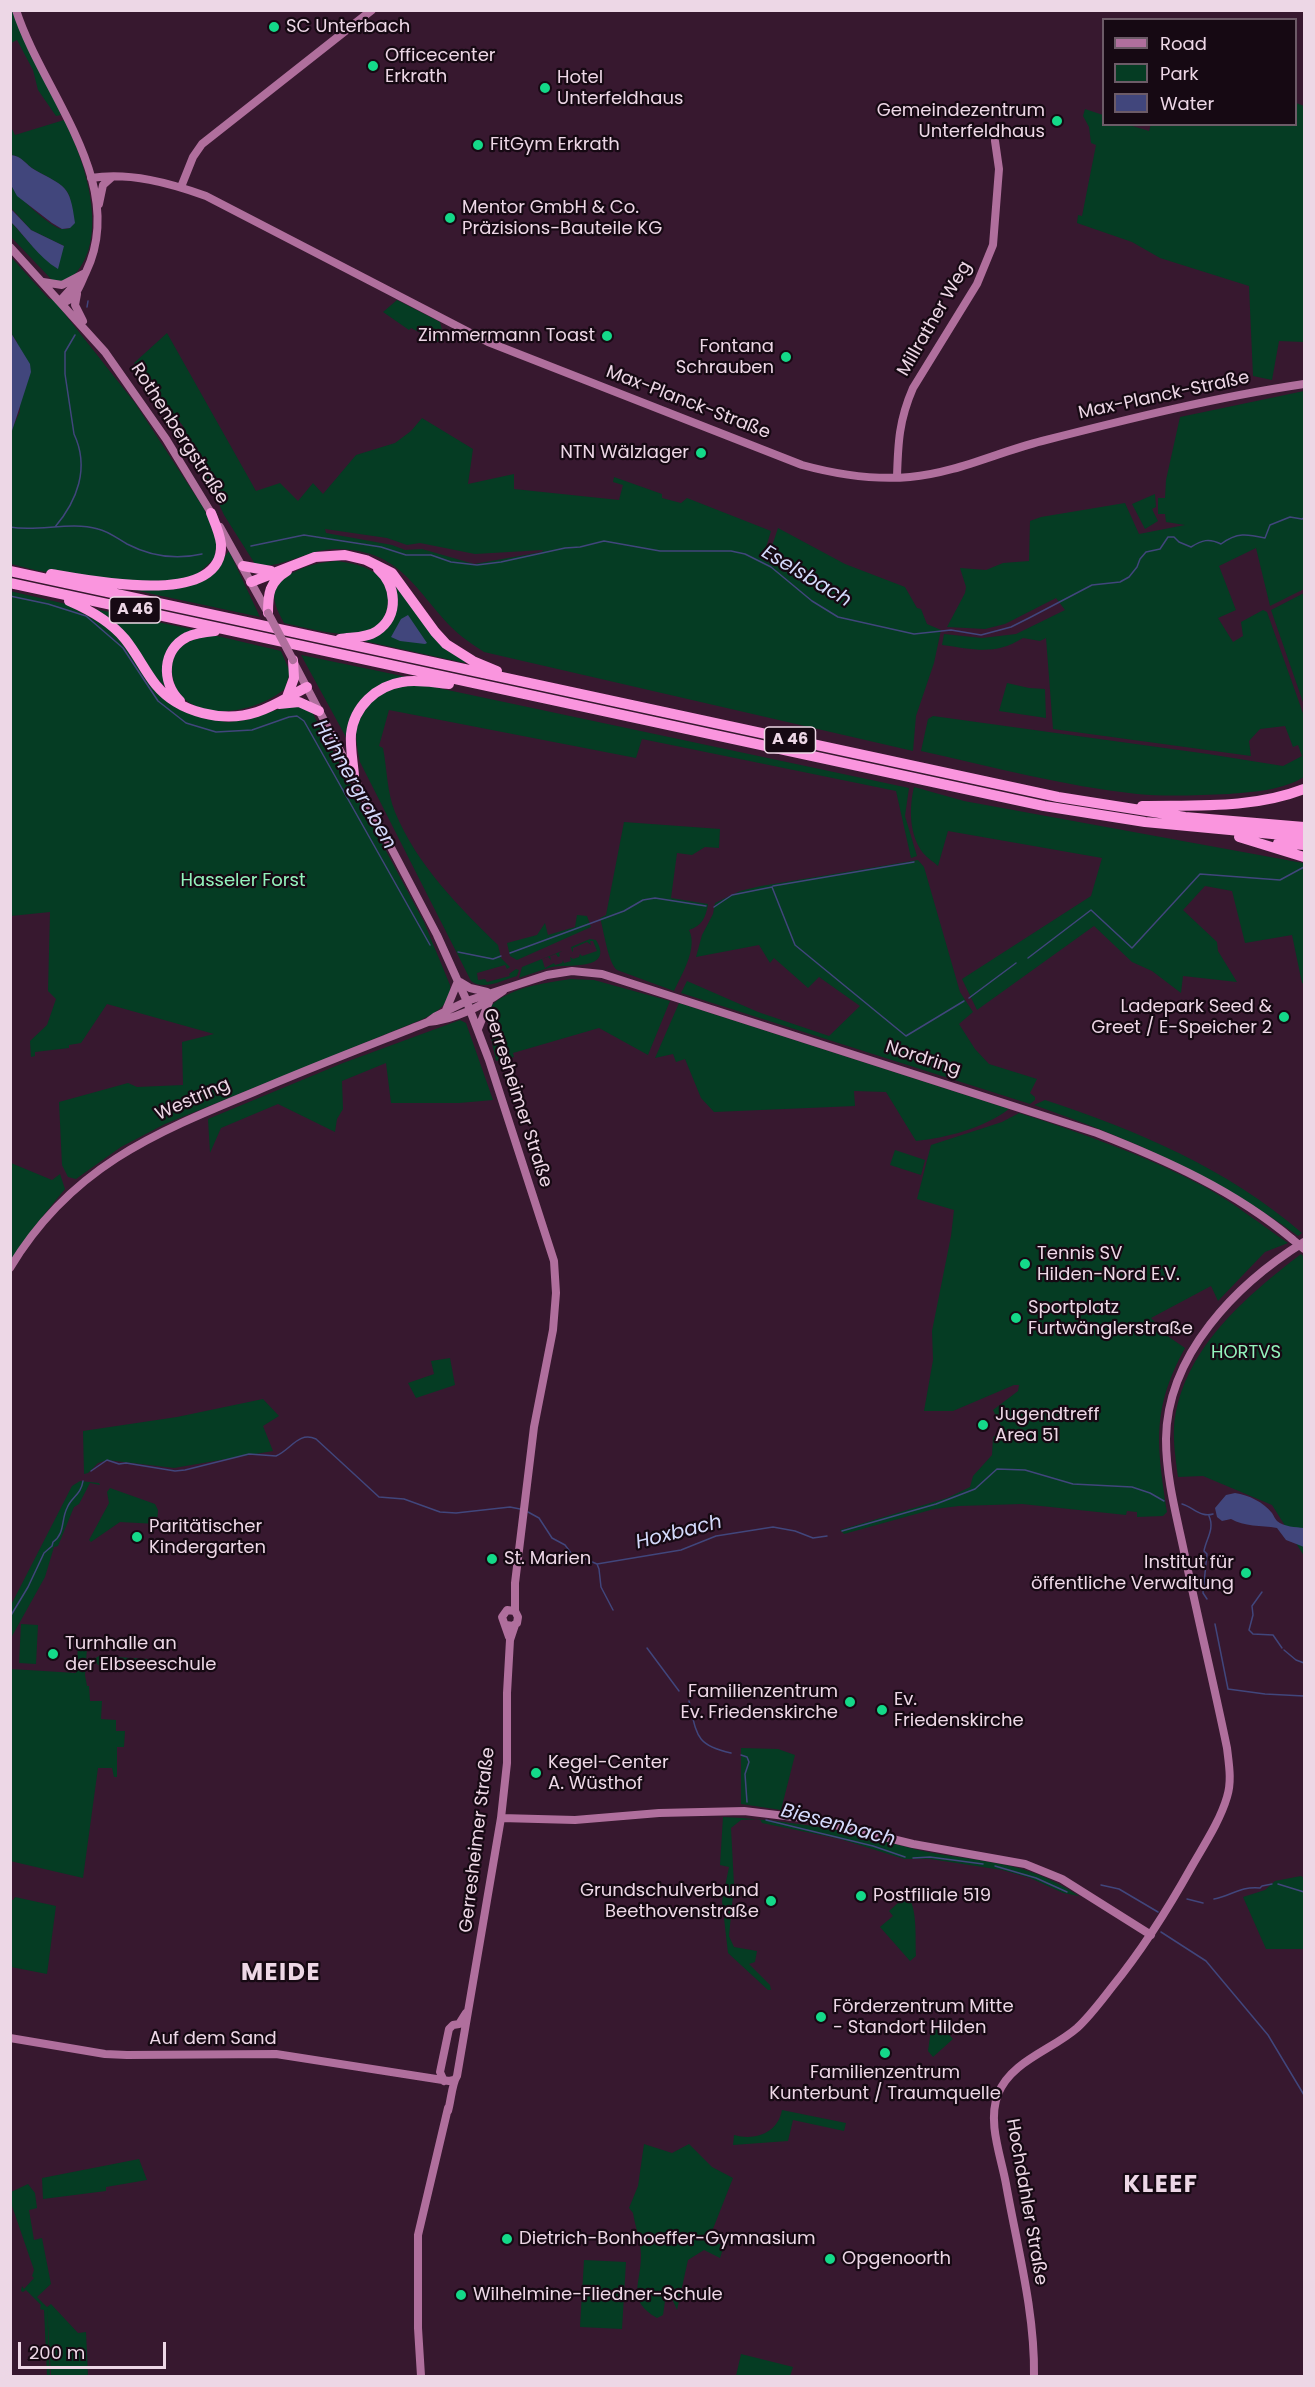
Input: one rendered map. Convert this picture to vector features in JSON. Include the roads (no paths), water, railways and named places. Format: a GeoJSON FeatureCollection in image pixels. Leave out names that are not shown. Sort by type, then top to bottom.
{"type":"FeatureCollection","features":[{"type":"Feature","properties":{"kind":"highway"},"geometry":{"type":"LineString","coordinates":[[10,565],[138,585],[160,586],[188,582],[208,573],[220,553],[221,543],[212,513]]}},
{"type":"Feature","properties":{"kind":"highway"},"geometry":{"type":"LineString","coordinates":[[251,582],[315,557],[330,554],[366,560],[392,573],[446,644],[473,661],[522,682]]}},
{"type":"Feature","properties":{"kind":"highway"},"geometry":{"type":"LineString","coordinates":[[328,640],[369,634],[377,630],[390,615],[393,600],[389,583],[384,574],[366,560]]}},
{"type":"Feature","properties":{"kind":"highway"},"geometry":{"type":"LineString","coordinates":[[243,566],[263,571],[280,570]]}},
{"type":"Feature","properties":{"kind":"highway"},"geometry":{"type":"LineString","coordinates":[[268,614],[268,595],[271,586],[291,566]]}},
{"type":"Feature","properties":{"kind":"highway","name":"A 46"},"geometry":{"type":"LineString","coordinates":[[10,571],[977,781],[1109,807],[1195,818],[1305,827]]}},
{"type":"Feature","properties":{"kind":"highway","name":"A 46"},"geometry":{"type":"LineString","coordinates":[[10,584],[1023,802],[1100,816],[1211,830],[1305,837]]}},
{"type":"Feature","properties":{"kind":"highway"},"geometry":{"type":"LineString","coordinates":[[46,591],[81,606],[105,620],[125,640],[157,686],[175,702],[189,709],[207,714],[233,716],[257,712],[307,687]]}},
{"type":"Feature","properties":{"kind":"highway"},"geometry":{"type":"LineString","coordinates":[[189,709],[177,699],[168,685],[166,676],[168,660],[172,651],[186,638],[195,634],[223,630]]}},
{"type":"Feature","properties":{"kind":"highway"},"geometry":{"type":"LineString","coordinates":[[287,697],[294,678],[293,660]]}},
{"type":"Feature","properties":{"kind":"highway"},"geometry":{"type":"LineString","coordinates":[[354,776],[352,727],[363,704],[378,691],[393,684],[412,681],[503,690]]}},
{"type":"Feature","properties":{"kind":"highway"},"geometry":{"type":"LineString","coordinates":[[272,705],[299,702],[319,711]]}},
{"type":"Feature","properties":{"kind":"highway"},"geometry":{"type":"LineString","coordinates":[[1109,807],[1233,804],[1270,799],[1305,789]]}},
{"type":"Feature","properties":{"kind":"highway"},"geometry":{"type":"LineString","coordinates":[[1211,830],[1305,857]]}},
{"type":"Feature","properties":{"kind":"highway"},"geometry":{"type":"LineString","coordinates":[[1253,842],[1305,845]]}},
{"type":"Feature","properties":{"kind":"street"},"geometry":{"type":"LineString","coordinates":[[16,10],[77,140],[91,178],[98,213]]}},
{"type":"Feature","properties":{"kind":"street"},"geometry":{"type":"LineString","coordinates":[[181,187],[193,157],[202,144],[372,10]]}},
{"type":"Feature","properties":{"kind":"street","name":"Millrather Weg"},"geometry":{"type":"LineString","coordinates":[[897,477],[898,435],[905,406],[913,388],[977,284],[993,245],[999,168],[995,141]]}},
{"type":"Feature","properties":{"kind":"street"},"geometry":{"type":"LineString","coordinates":[[91,335],[75,305],[78,291],[93,254],[101,191],[107,180],[112,177]]}},
{"type":"Feature","properties":{"kind":"street","name":"Max-Planck-Straße"},"geometry":{"type":"LineString","coordinates":[[91,178],[112,177],[158,181],[181,187],[226,205],[444,320],[519,356],[802,465],[849,474],[910,477],[946,470],[1040,441],[1212,401],[1305,384]]}},
{"type":"Feature","properties":{"kind":"street","name":"Rothenbergstraße"},"geometry":{"type":"LineString","coordinates":[[10,247],[91,335],[166,439],[243,566],[293,660]]}},
{"type":"Feature","properties":{"kind":"street"},"geometry":{"type":"LineString","coordinates":[[43,282],[62,285],[85,273]]}},
{"type":"Feature","properties":{"kind":"street"},"geometry":{"type":"LineString","coordinates":[[61,302],[85,273]]}},
{"type":"Feature","properties":{"kind":"street"},"geometry":{"type":"LineString","coordinates":[[61,302],[70,300],[78,291]]}},
{"type":"Feature","properties":{"kind":"street","name":"Gerresheimer Straße"},"geometry":{"type":"LineString","coordinates":[[293,660],[425,911],[469,1005],[555,1269],[556,1293],[552,1336],[534,1426],[511,1611]]}},
{"type":"Feature","properties":{"kind":"street","name":"Nordring"},"geometry":{"type":"LineString","coordinates":[[469,1005],[508,988],[564,972],[602,974],[1097,1133],[1164,1161],[1242,1203],[1305,1249]]}},
{"type":"Feature","properties":{"kind":"street"},"geometry":{"type":"LineString","coordinates":[[446,1011],[458,981],[489,997],[478,1029]]}},
{"type":"Feature","properties":{"kind":"street","name":"Westring"},"geometry":{"type":"LineString","coordinates":[[10,1268],[29,1240],[59,1205],[94,1173],[134,1146],[176,1124],[428,1022],[446,1011],[469,1005]]}},
{"type":"Feature","properties":{"kind":"street","name":"Westring"},"geometry":{"type":"LineString","coordinates":[[428,1022],[440,1021],[469,1005]]}},
{"type":"Feature","properties":{"kind":"street","name":"Hochdahler Straße"},"geometry":{"type":"LineString","coordinates":[[1034,2376],[1033,2348],[1021,2263],[996,2136],[994,2111],[996,2098],[1016,2070],[1083,2022],[1126,1971],[1175,1897],[1220,1815],[1227,1797],[1230,1778],[1227,1748],[1177,1524],[1168,1468],[1166,1440],[1169,1408],[1185,1363],[1212,1324],[1265,1268],[1305,1242]]}},
{"type":"Feature","properties":{"kind":"street"},"geometry":{"type":"LineString","coordinates":[[511,1611],[518,1617],[511,1625],[502,1617],[511,1611]]}},
{"type":"Feature","properties":{"kind":"street","name":"Gerresheimer Straße"},"geometry":{"type":"LineString","coordinates":[[447,2079],[457,2076],[462,2027],[469,2008],[501,1818],[507,1763],[507,1693],[511,1625]]}},
{"type":"Feature","properties":{"kind":"street"},"geometry":{"type":"LineString","coordinates":[[501,1818],[575,1821],[668,1813],[744,1811],[810,1820],[913,1844],[1025,1864],[1062,1879],[1151,1935]]}},
{"type":"Feature","properties":{"kind":"street","name":"Gerresheimer Straße"},"geometry":{"type":"LineString","coordinates":[[421,2376],[418,2328],[418,2235],[452,2099],[447,2079],[449,2029],[453,2025],[462,2027]]}},
{"type":"Feature","properties":{"kind":"street","name":"Auf dem Sand"},"geometry":{"type":"LineString","coordinates":[[10,2038],[105,2054],[276,2054],[447,2079]]}},
{"type":"Feature","properties":{"kind":"water"},"geometry":{"type":"Polygon","coordinates":[[[11,155],[21,159],[64,188],[71,201],[75,223],[70,228],[62,229],[52,223],[17,196],[11,185],[11,155]]]}},
{"type":"Feature","properties":{"kind":"water"},"geometry":{"type":"Polygon","coordinates":[[[10,208],[31,230],[64,246],[58,269],[39,253],[11,222],[10,208]]]}},
{"type":"Feature","properties":{"kind":"water"},"geometry":{"type":"Polygon","coordinates":[[[11,333],[30,364],[31,372],[11,434],[11,333]]]}},
{"type":"Feature","properties":{"kind":"water"},"geometry":{"type":"Polygon","coordinates":[[[408,615],[427,643],[400,641],[391,637],[401,619],[408,615]]]}},
{"type":"Feature","properties":{"kind":"water"},"geometry":{"type":"Polygon","coordinates":[[[1235,1493],[1260,1502],[1280,1523],[1304,1528],[1304,1547],[1286,1540],[1277,1528],[1247,1525],[1231,1519],[1222,1521],[1217,1517],[1215,1508],[1226,1495],[1235,1493]]]}},
{"type":"Feature","properties":{"kind":"waterway"},"geometry":{"type":"LineString","coordinates":[[87,307],[88,301]]}},
{"type":"Feature","properties":{"kind":"waterway"},"geometry":{"type":"LineString","coordinates":[[55,527],[70,506],[81,472],[81,459],[74,434],[65,374],[65,352],[75,335]]}},
{"type":"Feature","properties":{"kind":"waterway","name":"Eselsbach"},"geometry":{"type":"LineString","coordinates":[[251,546],[304,535],[381,547],[406,555],[431,555],[451,562],[477,565],[604,541],[660,551],[731,551],[745,554],[771,567],[812,601],[838,617],[914,634],[951,630],[981,635],[1011,627],[1092,585],[1120,582],[1129,577],[1146,552],[1160,549],[1168,537],[1174,537],[1191,547],[1206,541],[1221,544],[1232,537],[1242,535],[1265,538],[1270,525],[1290,517],[1304,518]]}},
{"type":"Feature","properties":{"kind":"waterway","name":"Eselsbach"},"geometry":{"type":"LineString","coordinates":[[10,527],[87,527],[105,531],[127,544],[154,554],[173,557],[202,554]]}},
{"type":"Feature","properties":{"kind":"waterway","name":"Hühnergraben"},"geometry":{"type":"LineString","coordinates":[[10,596],[48,604],[86,616],[123,648],[158,701],[186,723],[216,732],[252,730],[289,717],[297,716],[304,721],[430,945]]}},
{"type":"Feature","properties":{"kind":"waterway"},"geometry":{"type":"LineString","coordinates":[[773,886],[914,862]]}},
{"type":"Feature","properties":{"kind":"waterway","name":"Hühnergraben"},"geometry":{"type":"LineString","coordinates":[[1028,958],[1091,910],[1132,948],[1200,874],[1280,880],[1304,867]]}},
{"type":"Feature","properties":{"kind":"waterway","name":"Hühnergraben"},"geometry":{"type":"LineString","coordinates":[[714,907],[732,895],[772,887],[795,945],[906,1036],[964,1001]]}},
{"type":"Feature","properties":{"kind":"waterway","name":"Hühnergraben"},"geometry":{"type":"LineString","coordinates":[[510,953],[624,911],[643,900],[655,898],[706,906]]}},
{"type":"Feature","properties":{"kind":"waterway","name":"Hühnergraben"},"geometry":{"type":"LineString","coordinates":[[458,952],[493,959],[501,956]]}},
{"type":"Feature","properties":{"kind":"waterway","name":"Hühnergraben"},"geometry":{"type":"LineString","coordinates":[[969,998],[1016,963]]}},
{"type":"Feature","properties":{"kind":"waterway","name":"Hoxbach"},"geometry":{"type":"LineString","coordinates":[[91,1471],[107,1460],[119,1464],[126,1463],[175,1471],[249,1454],[276,1456],[299,1439],[310,1437],[316,1439],[379,1497],[404,1499],[440,1512],[456,1513],[510,1507],[520,1509]]}},
{"type":"Feature","properties":{"kind":"waterway","name":"Hoxbach"},"geometry":{"type":"LineString","coordinates":[[842,1531],[936,1504],[975,1489],[997,1469],[1025,1470],[1073,1484],[1132,1487],[1164,1501]]}},
{"type":"Feature","properties":{"kind":"waterway","name":"Hoxbach"},"geometry":{"type":"LineString","coordinates":[[10,1617],[28,1587],[44,1553],[57,1539],[67,1508],[80,1490],[83,1481]]}},
{"type":"Feature","properties":{"kind":"waterway","name":"Hoxbach"},"geometry":{"type":"LineString","coordinates":[[1182,1504],[1201,1513],[1213,1514]]}},
{"type":"Feature","properties":{"kind":"waterway","name":"Hoxbach"},"geometry":{"type":"LineString","coordinates":[[528,1512],[539,1518],[552,1538],[565,1545],[571,1553],[597,1564],[681,1550],[716,1536],[773,1527],[795,1531],[813,1538],[827,1536]]}},
{"type":"Feature","properties":{"kind":"waterway"},"geometry":{"type":"LineString","coordinates":[[1207,1599],[1203,1593],[1207,1554],[1204,1551],[1211,1530],[1209,1516]]}},
{"type":"Feature","properties":{"kind":"waterway","name":"Biesenbach"},"geometry":{"type":"LineString","coordinates":[[597,1564],[601,1587],[613,1610]]}},
{"type":"Feature","properties":{"kind":"waterway"},"geometry":{"type":"LineString","coordinates":[[1262,1592],[1252,1606],[1253,1615],[1249,1630],[1253,1634],[1273,1635],[1282,1648]]}},
{"type":"Feature","properties":{"kind":"waterway"},"geometry":{"type":"LineString","coordinates":[[1215,1624],[1228,1689],[1304,1696]]}},
{"type":"Feature","properties":{"kind":"waterway","name":"Biesenbach"},"geometry":{"type":"LineString","coordinates":[[647,1648],[679,1691]]}},
{"type":"Feature","properties":{"kind":"waterway"},"geometry":{"type":"LineString","coordinates":[[1284,1650],[1296,1660],[1304,1663]]}},
{"type":"Feature","properties":{"kind":"waterway","name":"Biesenbach"},"geometry":{"type":"LineString","coordinates":[[689,1701],[696,1730],[704,1742],[731,1753]]}},
{"type":"Feature","properties":{"kind":"waterway","name":"Biesenbach"},"geometry":{"type":"LineString","coordinates":[[741,1755],[747,1757],[749,1762],[745,1774],[747,1802]]}},
{"type":"Feature","properties":{"kind":"waterway","name":"Biesenbach"},"geometry":{"type":"LineString","coordinates":[[766,1820],[873,1846],[905,1857]]}},
{"type":"Feature","properties":{"kind":"waterway","name":"Biesenbach"},"geometry":{"type":"LineString","coordinates":[[913,1858],[930,1857],[983,1864]]}},
{"type":"Feature","properties":{"kind":"waterway","name":"Biesenbach"},"geometry":{"type":"LineString","coordinates":[[995,1866],[1036,1878],[1067,1892]]}},
{"type":"Feature","properties":{"kind":"waterway"},"geometry":{"type":"LineString","coordinates":[[1214,1899],[1241,1890],[1272,1884]]}},
{"type":"Feature","properties":{"kind":"waterway"},"geometry":{"type":"LineString","coordinates":[[1278,1884],[1304,1892]]}},
{"type":"Feature","properties":{"kind":"waterway","name":"Biesenbach"},"geometry":{"type":"LineString","coordinates":[[1101,1885],[1119,1889],[1158,1912]]}},
{"type":"Feature","properties":{"kind":"waterway"},"geometry":{"type":"LineString","coordinates":[[1187,1899],[1203,1903]]}},
{"type":"Feature","properties":{"kind":"waterway","name":"Biesenbach"},"geometry":{"type":"LineString","coordinates":[[1161,1932],[1206,1961],[1268,2035],[1304,2095]]}},
{"type":"Feature","properties":{"kind":"place","name":"SC Unterbach"},"geometry":{"type":"Point","coordinates":[274,27]}},
{"type":"Feature","properties":{"kind":"place","name":"Officecenter Erkrath"},"geometry":{"type":"Point","coordinates":[373,66]}},
{"type":"Feature","properties":{"kind":"place","name":"Hotel Unterfeldhaus"},"geometry":{"type":"Point","coordinates":[545,88]}},
{"type":"Feature","properties":{"kind":"place","name":"Gemeindezentrum Unterfeldhaus"},"geometry":{"type":"Point","coordinates":[1057,121]}},
{"type":"Feature","properties":{"kind":"place","name":"FitGym Erkrath"},"geometry":{"type":"Point","coordinates":[478,145]}},
{"type":"Feature","properties":{"kind":"place","name":"Mentor GmbH & Co. Präzisions-Bauteile KG"},"geometry":{"type":"Point","coordinates":[450,218]}},
{"type":"Feature","properties":{"kind":"place","name":"Zimmermann Toast"},"geometry":{"type":"Point","coordinates":[607,336]}},
{"type":"Feature","properties":{"kind":"place","name":"Fontana Schrauben"},"geometry":{"type":"Point","coordinates":[786,357]}},
{"type":"Feature","properties":{"kind":"place","name":"NTN Wälzlager"},"geometry":{"type":"Point","coordinates":[701,453]}},
{"type":"Feature","properties":{"kind":"place","name":"Ladepark Seed & Greet / E-Speicher 2"},"geometry":{"type":"Point","coordinates":[1284,1017]}},
{"type":"Feature","properties":{"kind":"place","name":"Tennis SV Hilden-Nord E.V."},"geometry":{"type":"Point","coordinates":[1025,1264]}},
{"type":"Feature","properties":{"kind":"place","name":"Sportplatz Furtwänglerstraße"},"geometry":{"type":"Point","coordinates":[1016,1318]}},
{"type":"Feature","properties":{"kind":"place","name":"Jugendtreff Area 51"},"geometry":{"type":"Point","coordinates":[983,1425]}},
{"type":"Feature","properties":{"kind":"place","name":"Paritätischer Kindergarten"},"geometry":{"type":"Point","coordinates":[137,1537]}},
{"type":"Feature","properties":{"kind":"place","name":"St. Marien"},"geometry":{"type":"Point","coordinates":[492,1559]}},
{"type":"Feature","properties":{"kind":"place","name":"Institut für öffentliche Verwaltung"},"geometry":{"type":"Point","coordinates":[1246,1573]}},
{"type":"Feature","properties":{"kind":"place","name":"Turnhalle an der Elbseeschule"},"geometry":{"type":"Point","coordinates":[53,1654]}},
{"type":"Feature","properties":{"kind":"place","name":"Familienzentrum Ev. Friedenskirche"},"geometry":{"type":"Point","coordinates":[850,1702]}},
{"type":"Feature","properties":{"kind":"place","name":"Ev. Friedenskirche"},"geometry":{"type":"Point","coordinates":[882,1710]}},
{"type":"Feature","properties":{"kind":"place","name":"Kegel-Center A. Wüsthof"},"geometry":{"type":"Point","coordinates":[536,1773]}},
{"type":"Feature","properties":{"kind":"place","name":"Postfiliale 519"},"geometry":{"type":"Point","coordinates":[861,1896]}},
{"type":"Feature","properties":{"kind":"place","name":"Grundschulverbund Beethovenstraße"},"geometry":{"type":"Point","coordinates":[771,1901]}},
{"type":"Feature","properties":{"kind":"place","name":"Förderzentrum Mitte - Standort Hilden"},"geometry":{"type":"Point","coordinates":[821,2017]}},
{"type":"Feature","properties":{"kind":"place","name":"Familienzentrum Kunterbunt / Traumquelle"},"geometry":{"type":"Point","coordinates":[885,2053]}},
{"type":"Feature","properties":{"kind":"place","name":"Dietrich-Bonhoeffer-Gymnasium"},"geometry":{"type":"Point","coordinates":[507,2239]}},
{"type":"Feature","properties":{"kind":"place","name":"Opgenoorth"},"geometry":{"type":"Point","coordinates":[830,2259]}},
{"type":"Feature","properties":{"kind":"place","name":"Wilhelmine-Fliedner-Schule"},"geometry":{"type":"Point","coordinates":[461,2295]}},
{"type":"Feature","properties":{"kind":"district","name":"MEIDE"},"geometry":{"type":"Point","coordinates":[281,1974]}},
{"type":"Feature","properties":{"kind":"district","name":"KLEEF"},"geometry":{"type":"Point","coordinates":[1161,2186]}},
{"type":"Feature","properties":{"kind":"park label","name":"Hasseler Forst"},"geometry":{"type":"Point","coordinates":[243,881]}},
{"type":"Feature","properties":{"kind":"park label","name":"HORTVS"},"geometry":{"type":"Point","coordinates":[1246,1353]}}]}
